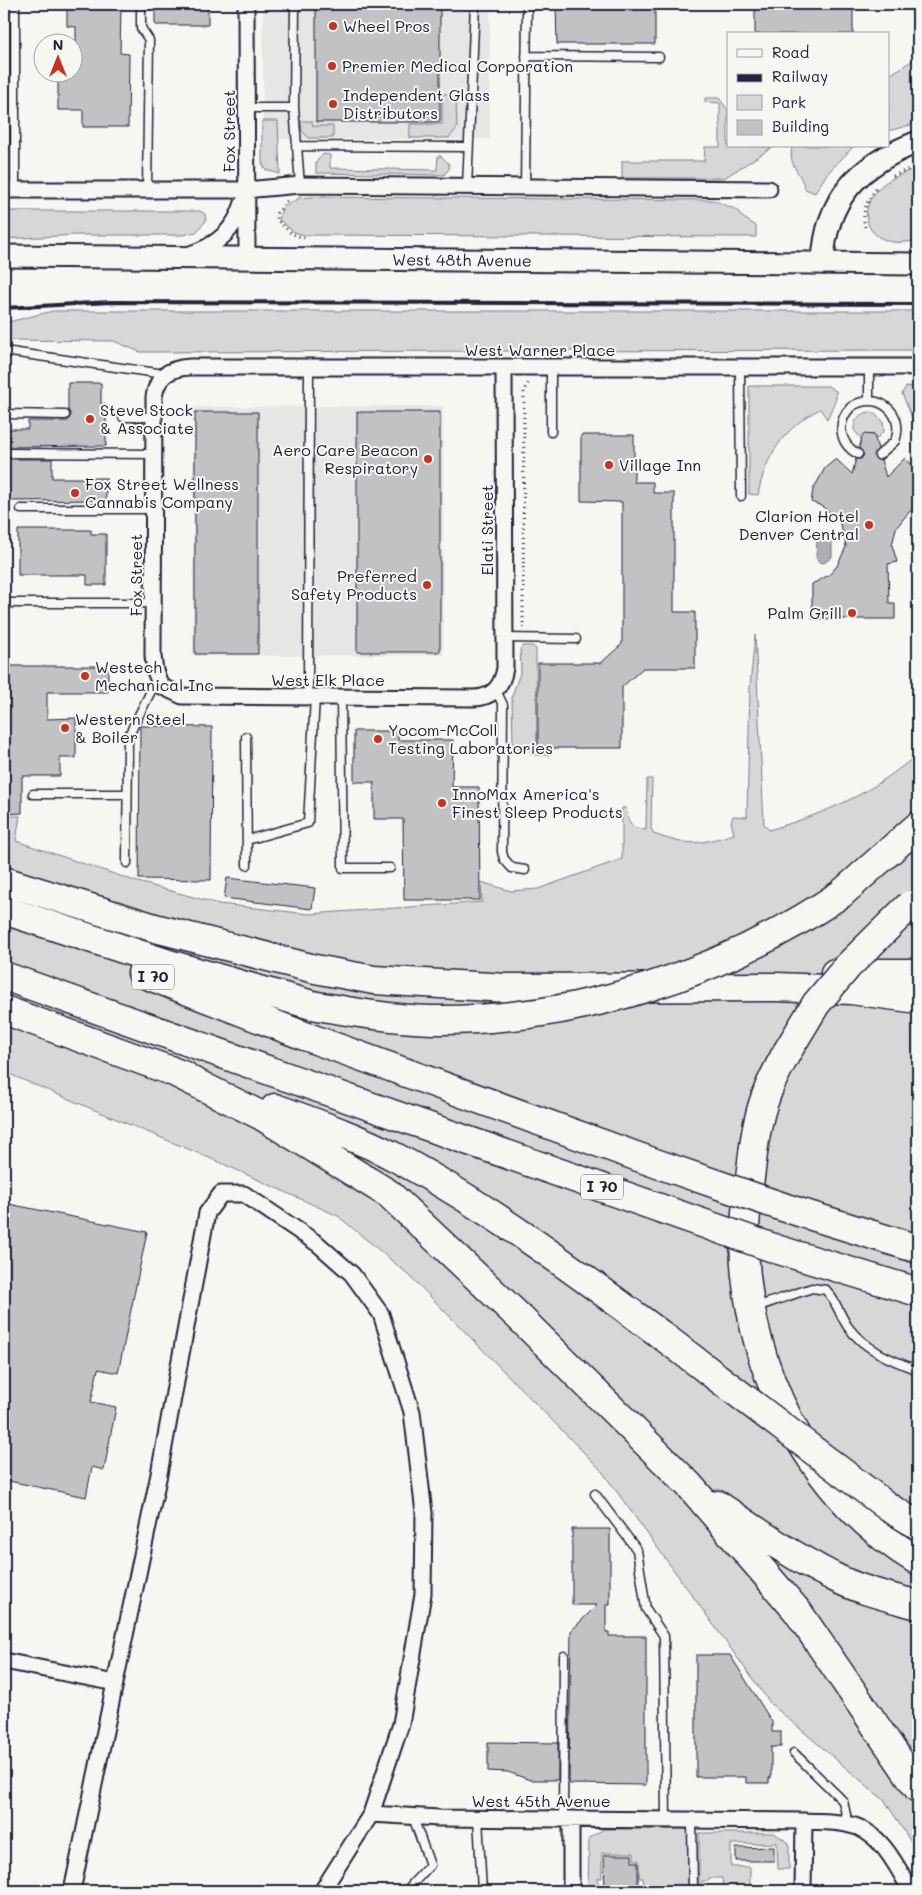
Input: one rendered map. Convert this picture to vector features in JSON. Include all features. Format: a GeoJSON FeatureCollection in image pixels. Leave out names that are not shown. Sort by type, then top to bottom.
{"type":"FeatureCollection","features":[{"type":"Feature","properties":{"kind":"highway"},"geometry":{"type":"LineString","coordinates":[[4,910],[172,965],[312,1005],[374,1015],[432,1020],[513,1016],[602,1000],[699,970],[763,941],[841,894],[918,826]]}},
{"type":"Feature","properties":{"kind":"highway"},"geometry":{"type":"LineString","coordinates":[[4,881],[155,928],[315,969],[374,980],[507,988],[586,986],[777,987],[851,990],[918,999]]}},
{"type":"Feature","properties":{"kind":"highway"},"geometry":{"type":"LineString","coordinates":[[914,901],[848,966],[816,1004],[787,1052],[767,1092],[757,1126],[748,1191],[746,1276],[765,1366],[780,1406],[809,1454],[850,1508],[872,1528],[918,1560]]}},
{"type":"Feature","properties":{"kind":"highway","name":"I 70"},"geometry":{"type":"LineString","coordinates":[[4,920],[302,1034],[655,1163],[786,1208],[918,1249]]}},
{"type":"Feature","properties":{"kind":"highway"},"geometry":{"type":"LineString","coordinates":[[586,986],[787,973],[918,973]]}},
{"type":"Feature","properties":{"kind":"highway","name":"I 70"},"geometry":{"type":"LineString","coordinates":[[4,976],[779,1250],[918,1292]]}},
{"type":"Feature","properties":{"kind":"highway"},"geometry":{"type":"LineString","coordinates":[[4,1010],[293,1114],[394,1157],[491,1214],[585,1278],[881,1502],[918,1525]]}},
{"type":"Feature","properties":{"kind":"highway"},"geometry":{"type":"LineString","coordinates":[[168,1069],[262,1116],[389,1194],[518,1316],[690,1486],[798,1612],[918,1788]]}},
{"type":"Feature","properties":{"kind":"highway"},"geometry":{"type":"LineString","coordinates":[[690,1486],[770,1540],[832,1576],[878,1594],[918,1606]]}},
{"type":"Feature","properties":{"kind":"street","name":"Fox Street"},"geometry":{"type":"LineString","coordinates":[[246,4],[247,258]]}},
{"type":"Feature","properties":{"kind":"street"},"geometry":{"type":"LineString","coordinates":[[823,263],[829,223],[844,191],[868,166],[918,142]]}},
{"type":"Feature","properties":{"kind":"street"},"geometry":{"type":"LineString","coordinates":[[10,190],[246,190],[300,185],[769,189]]}},
{"type":"Feature","properties":{"kind":"street"},"geometry":{"type":"LineString","coordinates":[[177,258],[203,250],[223,238],[238,218],[246,190]]}},
{"type":"Feature","properties":{"kind":"street","name":"West 48th Avenue"},"geometry":{"type":"LineString","coordinates":[[4,256],[918,264]]}},
{"type":"Feature","properties":{"kind":"street","name":"West Warner Place"},"geometry":{"type":"LineString","coordinates":[[164,374],[180,368],[190,367],[918,367]]}},
{"type":"Feature","properties":{"kind":"street","name":"Elati Street"},"geometry":{"type":"LineString","coordinates":[[496,690],[504,677],[505,638],[504,367]]}},
{"type":"Feature","properties":{"kind":"street","name":"Fox Street"},"geometry":{"type":"LineString","coordinates":[[159,683],[153,656],[154,417],[155,389],[164,374]]}},
{"type":"Feature","properties":{"kind":"street","name":"West Elk Place"},"geometry":{"type":"LineString","coordinates":[[159,683],[182,696],[481,698],[496,690]]}},
{"type":"Feature","properties":{"kind":"street"},"geometry":{"type":"LineString","coordinates":[[72,1891],[159,1474],[207,1213],[221,1194],[244,1194],[318,1244],[352,1274],[381,1314],[412,1412],[424,1513],[422,1594],[401,1724],[371,1814],[322,1891]]}},
{"type":"Feature","properties":{"kind":"street"},"geometry":{"type":"LineString","coordinates":[[4,1661],[115,1683]]}},
{"type":"Feature","properties":{"kind":"street","name":"West 45th Avenue"},"geometry":{"type":"LineString","coordinates":[[371,1814],[478,1818],[804,1821],[848,1824]]}},
{"type":"Feature","properties":{"kind":"street"},"geometry":{"type":"LineString","coordinates":[[567,1819],[571,1891]]}},
{"type":"Feature","properties":{"kind":"street"},"geometry":{"type":"LineString","coordinates":[[803,1891],[804,1821]]}},
{"type":"Feature","properties":{"kind":"street"},"geometry":{"type":"LineString","coordinates":[[848,1824],[869,1833],[889,1853],[907,1887]]}},
{"type":"Feature","properties":{"kind":"lane"},"geometry":{"type":"LineString","coordinates":[[10,190],[14,4]]}},
{"type":"Feature","properties":{"kind":"lane"},"geometry":{"type":"LineString","coordinates":[[141,4],[141,28],[148,40],[148,190]]}},
{"type":"Feature","properties":{"kind":"lane"},"geometry":{"type":"LineString","coordinates":[[295,4],[294,108],[300,185]]}},
{"type":"Feature","properties":{"kind":"lane"},"geometry":{"type":"LineString","coordinates":[[467,186],[475,4]]}},
{"type":"Feature","properties":{"kind":"lane"},"geometry":{"type":"LineString","coordinates":[[524,187],[527,4]]}},
{"type":"Feature","properties":{"kind":"lane"},"geometry":{"type":"LineString","coordinates":[[526,56],[659,57]]}},
{"type":"Feature","properties":{"kind":"lane"},"geometry":{"type":"LineString","coordinates":[[246,108],[294,108]]}},
{"type":"Feature","properties":{"kind":"lane"},"geometry":{"type":"LineString","coordinates":[[296,146],[468,147]]}},
{"type":"Feature","properties":{"kind":"lane"},"geometry":{"type":"LineString","coordinates":[[4,351],[164,374]]}},
{"type":"Feature","properties":{"kind":"lane"},"geometry":{"type":"LineString","coordinates":[[246,840],[308,823],[312,697],[309,367]]}},
{"type":"Feature","properties":{"kind":"lane"},"geometry":{"type":"LineString","coordinates":[[550,367],[551,432]]}},
{"type":"Feature","properties":{"kind":"lane"},"geometry":{"type":"LineString","coordinates":[[740,367],[741,496]]}},
{"type":"Feature","properties":{"kind":"lane"},"geometry":{"type":"LineString","coordinates":[[869,367],[869,400]]}},
{"type":"Feature","properties":{"kind":"lane"},"geometry":{"type":"LineString","coordinates":[[858,454],[844,441],[841,424],[850,407],[869,400],[885,404],[894,413],[897,421],[895,441],[880,455]]}},
{"type":"Feature","properties":{"kind":"lane"},"geometry":{"type":"LineString","coordinates":[[4,414],[65,415]]}},
{"type":"Feature","properties":{"kind":"lane"},"geometry":{"type":"LineString","coordinates":[[123,417],[154,417]]}},
{"type":"Feature","properties":{"kind":"lane"},"geometry":{"type":"LineString","coordinates":[[4,453],[154,454]]}},
{"type":"Feature","properties":{"kind":"lane"},"geometry":{"type":"LineString","coordinates":[[21,509],[154,509]]}},
{"type":"Feature","properties":{"kind":"lane"},"geometry":{"type":"LineString","coordinates":[[4,603],[153,603]]}},
{"type":"Feature","properties":{"kind":"lane"},"geometry":{"type":"LineString","coordinates":[[505,638],[576,639]]}},
{"type":"Feature","properties":{"kind":"lane"},"geometry":{"type":"LineString","coordinates":[[127,863],[128,738],[159,683]]}},
{"type":"Feature","properties":{"kind":"lane"},"geometry":{"type":"LineString","coordinates":[[496,690],[503,705],[502,852],[512,868],[524,870]]}},
{"type":"Feature","properties":{"kind":"lane"},"geometry":{"type":"LineString","coordinates":[[341,697],[343,868],[390,868]]}},
{"type":"Feature","properties":{"kind":"lane"},"geometry":{"type":"LineString","coordinates":[[246,738],[246,864]]}},
{"type":"Feature","properties":{"kind":"lane"},"geometry":{"type":"LineString","coordinates":[[33,794],[127,794]]}},
{"type":"Feature","properties":{"kind":"lane"},"geometry":{"type":"LineString","coordinates":[[752,1308],[812,1288],[826,1290],[834,1299],[839,1312],[855,1336],[883,1356],[918,1370]]}},
{"type":"Feature","properties":{"kind":"lane"},"geometry":{"type":"LineString","coordinates":[[595,1494],[637,1550],[646,1608],[664,1636],[666,1820]]}},
{"type":"Feature","properties":{"kind":"lane"},"geometry":{"type":"LineString","coordinates":[[564,1656],[567,1819]]}},
{"type":"Feature","properties":{"kind":"lane"},"geometry":{"type":"LineString","coordinates":[[794,1753],[843,1801],[848,1824]]}},
{"type":"Feature","properties":{"kind":"lane"},"geometry":{"type":"LineString","coordinates":[[406,1891],[430,1865],[413,1816]]}},
{"type":"Feature","properties":{"kind":"lane"},"geometry":{"type":"LineString","coordinates":[[478,1818],[482,1891]]}},
{"type":"Feature","properties":{"kind":"lane"},"geometry":{"type":"LineString","coordinates":[[692,1820],[693,1891]]}},
{"type":"Feature","properties":{"kind":"path"},"geometry":{"type":"LineString","coordinates":[[888,179],[918,165]]}},
{"type":"Feature","properties":{"kind":"path"},"geometry":{"type":"LineString","coordinates":[[865,227],[863,215],[866,204],[870,196],[883,183]]}},
{"type":"Feature","properties":{"kind":"path"},"geometry":{"type":"LineString","coordinates":[[523,638],[524,390],[529,382]]}},
{"type":"Feature","properties":{"kind":"shaded area"},"geometry":{"type":"Polygon","coordinates":[[[263,4],[490,4],[490,139],[263,139],[263,4]]]}},
{"type":"Feature","properties":{"kind":"shaded area"},"geometry":{"type":"Polygon","coordinates":[[[443,406],[443,655],[193,656],[193,407],[443,406]]]}},
{"type":"Feature","properties":{"kind":"shaded area"},"geometry":{"type":"Polygon","coordinates":[[[821,532],[828,532],[832,538],[832,557],[824,563],[819,562],[816,557],[817,536],[821,532]]]}},
{"type":"Feature","properties":{"kind":"green space"},"geometry":{"type":"Polygon","coordinates":[[[918,57],[918,123],[890,130],[890,75],[918,57]]]}},
{"type":"Feature","properties":{"kind":"green space"},"geometry":{"type":"Polygon","coordinates":[[[442,94],[450,94],[450,101],[456,101],[457,128],[449,138],[410,138],[410,124],[442,124],[442,94]]]}},
{"type":"Feature","properties":{"kind":"green space"},"geometry":{"type":"Polygon","coordinates":[[[705,98],[719,98],[727,109],[727,148],[771,148],[724,178],[622,178],[622,161],[704,161],[705,147],[720,147],[720,103],[705,102],[705,98]]]}},
{"type":"Feature","properties":{"kind":"green space"},"geometry":{"type":"Polygon","coordinates":[[[262,121],[278,121],[280,174],[266,170],[262,163],[262,121]]]}},
{"type":"Feature","properties":{"kind":"green space"},"geometry":{"type":"Polygon","coordinates":[[[301,121],[312,121],[313,126],[333,126],[333,138],[309,138],[302,131],[301,121]]]}},
{"type":"Feature","properties":{"kind":"green space"},"geometry":{"type":"Polygon","coordinates":[[[792,148],[852,148],[826,175],[815,193],[805,189],[793,164],[792,148]]]}},
{"type":"Feature","properties":{"kind":"green space"},"geometry":{"type":"Polygon","coordinates":[[[323,154],[330,155],[330,168],[437,170],[438,156],[441,156],[449,164],[449,169],[444,175],[316,173],[316,162],[323,154]]]}},
{"type":"Feature","properties":{"kind":"green space"},"geometry":{"type":"Polygon","coordinates":[[[918,167],[918,241],[895,242],[879,237],[869,226],[867,219],[867,211],[872,196],[887,182],[918,167]]]}},
{"type":"Feature","properties":{"kind":"green space"},"geometry":{"type":"Polygon","coordinates":[[[299,198],[713,200],[737,210],[742,217],[756,226],[756,237],[304,235],[294,232],[279,220],[282,208],[299,198]]]}},
{"type":"Feature","properties":{"kind":"green space"},"geometry":{"type":"Polygon","coordinates":[[[4,211],[200,211],[205,214],[206,221],[196,232],[183,235],[76,235],[4,239],[4,211]]]}},
{"type":"Feature","properties":{"kind":"green space"},"geometry":{"type":"Polygon","coordinates":[[[53,311],[918,311],[918,350],[140,352],[114,341],[4,340],[4,323],[53,311]]]}},
{"type":"Feature","properties":{"kind":"green space"},"geometry":{"type":"Polygon","coordinates":[[[749,386],[828,386],[836,391],[836,399],[827,419],[820,409],[797,425],[778,444],[771,455],[758,495],[749,494],[749,386]]]}},
{"type":"Feature","properties":{"kind":"green space"},"geometry":{"type":"Polygon","coordinates":[[[918,386],[918,418],[912,418],[902,393],[906,387],[918,386]]]}},
{"type":"Feature","properties":{"kind":"green space"},"geometry":{"type":"Polygon","coordinates":[[[872,412],[883,421],[884,431],[875,440],[874,435],[864,434],[862,440],[854,430],[855,422],[859,416],[872,412]]]}},
{"type":"Feature","properties":{"kind":"green space"},"geometry":{"type":"Polygon","coordinates":[[[755,635],[764,824],[769,830],[804,819],[854,798],[885,779],[913,758],[918,749],[918,1853],[885,1801],[771,1704],[601,1470],[409,1275],[338,1216],[219,1162],[4,1072],[4,816],[20,816],[16,841],[138,882],[219,904],[309,914],[482,902],[481,882],[511,891],[538,889],[622,859],[622,808],[626,808],[628,819],[633,827],[646,830],[647,779],[652,779],[651,828],[654,834],[676,841],[694,843],[734,834],[731,822],[733,816],[747,817],[750,687],[755,635]]]}},
{"type":"Feature","properties":{"kind":"green space"},"geometry":{"type":"Polygon","coordinates":[[[523,646],[533,646],[536,649],[537,749],[549,749],[549,755],[531,755],[531,750],[513,750],[512,696],[521,670],[520,649],[523,646]]]}},
{"type":"Feature","properties":{"kind":"green space"},"geometry":{"type":"Polygon","coordinates":[[[604,1829],[688,1829],[688,1891],[649,1891],[649,1884],[644,1884],[643,1878],[639,1878],[639,1860],[634,1860],[634,1853],[602,1853],[602,1878],[598,1878],[598,1891],[588,1891],[589,1838],[604,1829]]]}},
{"type":"Feature","properties":{"kind":"green space"},"geometry":{"type":"Polygon","coordinates":[[[699,1833],[774,1833],[789,1843],[789,1869],[778,1869],[777,1843],[731,1844],[731,1867],[750,1867],[750,1891],[723,1891],[722,1878],[709,1878],[708,1881],[702,1881],[702,1891],[699,1891],[699,1833]]]}},
{"type":"Feature","properties":{"kind":"green space"},"geometry":{"type":"Polygon","coordinates":[[[821,1888],[896,1889],[897,1891],[821,1891],[821,1888]]]}},
{"type":"Feature","properties":{"kind":"building"},"geometry":{"type":"Polygon","coordinates":[[[67,4],[121,4],[120,53],[129,54],[128,127],[83,127],[83,110],[58,110],[58,82],[82,82],[82,32],[76,32],[76,27],[67,26],[67,4]]]}},
{"type":"Feature","properties":{"kind":"building"},"geometry":{"type":"Polygon","coordinates":[[[155,4],[208,4],[208,25],[155,25],[155,4]]]}},
{"type":"Feature","properties":{"kind":"building"},"geometry":{"type":"Polygon","coordinates":[[[316,4],[440,4],[440,122],[316,122],[316,4]]]}},
{"type":"Feature","properties":{"kind":"building"},"geometry":{"type":"Polygon","coordinates":[[[556,4],[655,4],[655,44],[557,44],[556,4]]]}},
{"type":"Feature","properties":{"kind":"building"},"geometry":{"type":"Polygon","coordinates":[[[755,4],[853,4],[853,32],[755,32],[755,4]]]}},
{"type":"Feature","properties":{"kind":"building"},"geometry":{"type":"Polygon","coordinates":[[[68,383],[101,383],[101,404],[106,404],[106,446],[4,447],[4,429],[28,429],[28,421],[68,421],[71,415],[68,410],[68,383]]]}},
{"type":"Feature","properties":{"kind":"building"},"geometry":{"type":"Polygon","coordinates":[[[195,412],[258,412],[258,654],[195,654],[195,412]]]}},
{"type":"Feature","properties":{"kind":"building"},"geometry":{"type":"Polygon","coordinates":[[[357,412],[440,412],[440,652],[357,652],[357,412]]]}},
{"type":"Feature","properties":{"kind":"building","name":"Clarion Hotel Denver Central"},"geometry":{"type":"Polygon","coordinates":[[[863,434],[874,435],[878,449],[874,457],[877,460],[881,460],[886,477],[905,458],[918,471],[918,507],[909,512],[896,528],[892,545],[897,562],[888,564],[889,603],[895,603],[895,619],[812,619],[812,584],[829,575],[837,566],[846,547],[839,522],[822,506],[811,502],[813,490],[825,468],[836,459],[852,474],[856,459],[861,459],[864,455],[859,448],[863,434]]]}},
{"type":"Feature","properties":{"kind":"building"},"geometry":{"type":"Polygon","coordinates":[[[581,435],[634,435],[634,482],[653,482],[653,493],[674,493],[674,612],[695,612],[695,668],[643,668],[622,687],[622,748],[538,748],[538,663],[601,663],[622,644],[622,502],[581,501],[581,435]]]}},
{"type":"Feature","properties":{"kind":"building"},"geometry":{"type":"Polygon","coordinates":[[[4,459],[52,459],[52,478],[106,478],[106,500],[4,501],[4,459]]]}},
{"type":"Feature","properties":{"kind":"building"},"geometry":{"type":"Polygon","coordinates":[[[18,530],[91,530],[91,534],[106,534],[106,585],[87,585],[87,575],[18,575],[18,530]]]}},
{"type":"Feature","properties":{"kind":"building"},"geometry":{"type":"Polygon","coordinates":[[[4,666],[108,666],[108,692],[47,692],[47,719],[76,718],[76,758],[60,758],[60,776],[22,776],[22,813],[4,814],[4,666]]]}},
{"type":"Feature","properties":{"kind":"building"},"geometry":{"type":"Polygon","coordinates":[[[140,726],[212,727],[211,880],[139,879],[140,726]]]}},
{"type":"Feature","properties":{"kind":"building"},"geometry":{"type":"Polygon","coordinates":[[[354,731],[398,731],[398,740],[453,740],[452,787],[479,787],[480,900],[404,900],[403,819],[374,819],[374,782],[354,782],[354,731]]]}},
{"type":"Feature","properties":{"kind":"building"},"geometry":{"type":"Polygon","coordinates":[[[227,878],[315,888],[312,909],[224,898],[227,878]]]}},
{"type":"Feature","properties":{"kind":"building"},"geometry":{"type":"Polygon","coordinates":[[[4,1203],[147,1232],[118,1373],[98,1369],[91,1402],[116,1407],[104,1470],[92,1467],[86,1497],[4,1480],[4,1203]]]}},
{"type":"Feature","properties":{"kind":"building"},"geometry":{"type":"Polygon","coordinates":[[[572,1529],[610,1529],[610,1605],[606,1605],[606,1632],[609,1632],[609,1636],[646,1636],[646,1785],[570,1784],[571,1631],[597,1605],[572,1605],[572,1529]]]}},
{"type":"Feature","properties":{"kind":"building"},"geometry":{"type":"Polygon","coordinates":[[[696,1655],[730,1655],[772,1722],[772,1732],[781,1732],[781,1747],[771,1747],[771,1778],[769,1778],[769,1783],[746,1783],[746,1777],[696,1777],[696,1655]]]}},
{"type":"Feature","properties":{"kind":"building"},"geometry":{"type":"Polygon","coordinates":[[[488,1742],[558,1743],[558,1780],[530,1780],[508,1772],[488,1771],[488,1742]]]}},
{"type":"Feature","properties":{"kind":"building"},"geometry":{"type":"Polygon","coordinates":[[[774,1847],[774,1861],[736,1861],[736,1848],[774,1847]]]}},
{"type":"Feature","properties":{"kind":"building"},"geometry":{"type":"Polygon","coordinates":[[[604,1855],[632,1855],[632,1862],[638,1862],[638,1891],[605,1891],[604,1855]]]}},
{"type":"Feature","properties":{"kind":"railway"},"geometry":{"type":"LineString","coordinates":[[4,308],[110,302],[918,304]]}},
{"type":"Feature","properties":{"kind":"place","name":"Wheel Pros"},"geometry":{"type":"Point","coordinates":[333,26]}},
{"type":"Feature","properties":{"kind":"place","name":"Premier Medical Corporation"},"geometry":{"type":"Point","coordinates":[332,66]}},
{"type":"Feature","properties":{"kind":"place","name":"Independent Glass Distributors"},"geometry":{"type":"Point","coordinates":[333,104]}},
{"type":"Feature","properties":{"kind":"place","name":"Steve Stock & Associate"},"geometry":{"type":"Point","coordinates":[90,419]}},
{"type":"Feature","properties":{"kind":"place","name":"Aero Care Beacon Respiratory"},"geometry":{"type":"Point","coordinates":[428,459]}},
{"type":"Feature","properties":{"kind":"place","name":"Village Inn"},"geometry":{"type":"Point","coordinates":[609,465]}},
{"type":"Feature","properties":{"kind":"place","name":"Fox Street Wellness Cannabis Company"},"geometry":{"type":"Point","coordinates":[75,493]}},
{"type":"Feature","properties":{"kind":"place","name":"Clarion Hotel Denver Central"},"geometry":{"type":"Point","coordinates":[869,525]}},
{"type":"Feature","properties":{"kind":"place","name":"Preferred Safety Products"},"geometry":{"type":"Point","coordinates":[427,585]}},
{"type":"Feature","properties":{"kind":"place","name":"Palm Grill"},"geometry":{"type":"Point","coordinates":[852,613]}},
{"type":"Feature","properties":{"kind":"place","name":"Westech Mechanical Inc"},"geometry":{"type":"Point","coordinates":[85,676]}},
{"type":"Feature","properties":{"kind":"place","name":"Western Steel & Boiler"},"geometry":{"type":"Point","coordinates":[65,728]}},
{"type":"Feature","properties":{"kind":"place","name":"Yocom-McColl Testing Laboratories"},"geometry":{"type":"Point","coordinates":[378,739]}},
{"type":"Feature","properties":{"kind":"place","name":"InnoMax America's Finest Sleep Products"},"geometry":{"type":"Point","coordinates":[442,803]}}]}
